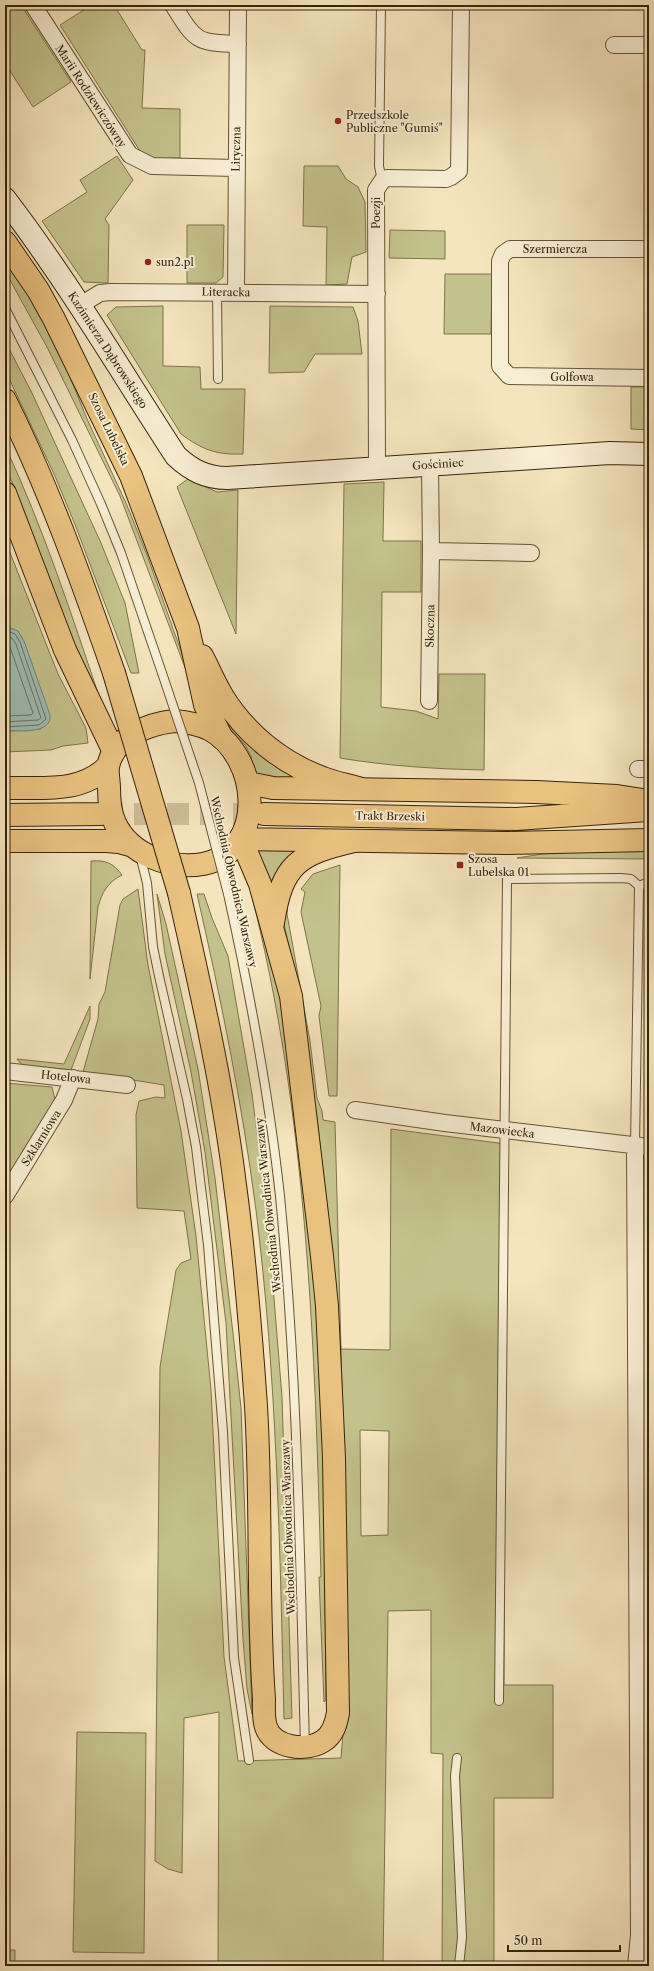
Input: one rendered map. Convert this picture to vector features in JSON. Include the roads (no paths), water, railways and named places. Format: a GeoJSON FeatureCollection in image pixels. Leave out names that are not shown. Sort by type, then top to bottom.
{"type":"FeatureCollection","features":[{"type":"Feature","properties":{"kind":"main road","name":"Szosa Lubelska"},"geometry":{"type":"LineString","coordinates":[[5,242],[38,290],[54,319],[120,452],[142,502],[188,628]]}},
{"type":"Feature","properties":{"kind":"main road"},"geometry":{"type":"LineString","coordinates":[[5,400],[55,512],[89,600],[114,673],[179,893],[216,1065],[236,1185],[256,1410],[261,1656],[266,1728],[276,1741],[305,1747],[323,1741],[329,1736],[335,1725],[338,1713],[333,1427],[327,1306],[309,1131],[291,996],[273,924],[256,872],[241,839]]}},
{"type":"Feature","properties":{"kind":"main road"},"geometry":{"type":"LineString","coordinates":[[5,493],[65,650],[111,759],[110,810],[115,823],[123,836],[154,859],[168,864],[186,866],[216,860],[241,839],[249,815],[248,783],[238,757],[222,738],[205,705],[188,628]]}},
{"type":"Feature","properties":{"kind":"main road"},"geometry":{"type":"LineString","coordinates":[[188,628],[223,697],[256,737],[286,760],[308,772],[361,789]]}},
{"type":"Feature","properties":{"kind":"main road"},"geometry":{"type":"LineString","coordinates":[[5,788],[66,787],[88,782],[99,776],[125,739],[140,730],[161,723],[174,721],[198,725],[209,729],[222,738]]}},
{"type":"Feature","properties":{"kind":"main road"},"geometry":{"type":"LineString","coordinates":[[248,783],[273,788],[536,792],[618,796],[649,801]]}},
{"type":"Feature","properties":{"kind":"main road","name":"Trakt Brzeski"},"geometry":{"type":"LineString","coordinates":[[516,819],[649,810]]}},
{"type":"Feature","properties":{"kind":"main road"},"geometry":{"type":"LineString","coordinates":[[5,816],[101,814]]}},
{"type":"Feature","properties":{"kind":"main road","name":"Trakt Brzeski"},"geometry":{"type":"LineString","coordinates":[[264,814],[516,819],[649,833]]}},
{"type":"Feature","properties":{"kind":"main road"},"geometry":{"type":"LineString","coordinates":[[241,839],[506,844],[649,840]]}},
{"type":"Feature","properties":{"kind":"main road"},"geometry":{"type":"LineString","coordinates":[[273,924],[280,891],[287,876],[299,862],[312,853],[354,840]]}},
{"type":"Feature","properties":{"kind":"main road"},"geometry":{"type":"LineString","coordinates":[[5,841],[106,841],[119,842],[136,847]]}},
{"type":"Feature","properties":{"kind":"street","name":"Marii Rodziewiczówny"},"geometry":{"type":"LineString","coordinates":[[33,5],[130,155],[152,166],[236,168]]}},
{"type":"Feature","properties":{"kind":"street"},"geometry":{"type":"LineString","coordinates":[[173,5],[198,39],[217,44],[238,44]]}},
{"type":"Feature","properties":{"kind":"street","name":"Liryczna"},"geometry":{"type":"LineString","coordinates":[[236,292],[238,5]]}},
{"type":"Feature","properties":{"kind":"street","name":"Poezji"},"geometry":{"type":"LineString","coordinates":[[377,468],[376,190],[382,181],[387,178],[446,179],[451,178],[459,171],[461,5]]}},
{"type":"Feature","properties":{"kind":"street"},"geometry":{"type":"LineString","coordinates":[[614,45],[649,45]]}},
{"type":"Feature","properties":{"kind":"street","name":"Kazimierza Dąbrowskiego"},"geometry":{"type":"LineString","coordinates":[[5,199],[24,224],[79,306],[176,456],[186,465],[204,475],[227,478]]}},
{"type":"Feature","properties":{"kind":"street","name":"Szermiercza"},"geometry":{"type":"LineString","coordinates":[[500,366],[500,261],[503,254],[510,249],[523,248],[649,249]]}},
{"type":"Feature","properties":{"kind":"street","name":"Literacka"},"geometry":{"type":"LineString","coordinates":[[79,306],[100,293],[111,292],[377,294]]}},
{"type":"Feature","properties":{"kind":"street","name":"Golfowa"},"geometry":{"type":"LineString","coordinates":[[500,366],[509,376],[517,377],[649,378]]}},
{"type":"Feature","properties":{"kind":"street","name":"Gościniec"},"geometry":{"type":"LineString","coordinates":[[227,478],[610,453],[649,454]]}},
{"type":"Feature","properties":{"kind":"street","name":"Skoczna"},"geometry":{"type":"LineString","coordinates":[[429,701],[431,551],[430,465]]}},
{"type":"Feature","properties":{"kind":"street"},"geometry":{"type":"LineString","coordinates":[[431,551],[531,552]]}},
{"type":"Feature","properties":{"kind":"street","name":"Hotelowa"},"geometry":{"type":"LineString","coordinates":[[5,1071],[127,1084]]}},
{"type":"Feature","properties":{"kind":"street","name":"Szklarniowa"},"geometry":{"type":"LineString","coordinates":[[5,1196],[64,1100],[73,1078]]}},
{"type":"Feature","properties":{"kind":"street","name":"Mazowiecka"},"geometry":{"type":"LineString","coordinates":[[355,1110],[503,1130],[642,1146]]}},
{"type":"Feature","properties":{"kind":"street"},"geometry":{"type":"LineString","coordinates":[[636,1966],[639,1935],[642,1146]]}},
{"type":"Feature","properties":{"kind":"lane"},"geometry":{"type":"LineString","coordinates":[[381,5],[380,166],[382,181]]}},
{"type":"Feature","properties":{"kind":"lane"},"geometry":{"type":"LineString","coordinates":[[217,292],[218,379]]}},
{"type":"Feature","properties":{"kind":"lane","name":"Wschodnia Obwodnica Warszawy"},"geometry":{"type":"LineString","coordinates":[[5,308],[72,440],[121,553],[199,783],[228,894],[261,1056],[280,1195],[289,1302],[295,1412],[305,1747]]}},
{"type":"Feature","properties":{"kind":"lane"},"geometry":{"type":"LineString","coordinates":[[136,847],[147,884],[153,947],[187,1099],[196,1147],[207,1238],[223,1432],[234,1658],[249,1760]]}},
{"type":"Feature","properties":{"kind":"lane"},"geometry":{"type":"LineString","coordinates":[[499,1701],[503,1130],[507,878],[621,878],[631,879],[639,886],[642,1146]]}},
{"type":"Feature","properties":{"kind":"lane"},"geometry":{"type":"LineString","coordinates":[[639,886],[649,882]]}},
{"type":"Feature","properties":{"kind":"lane"},"geometry":{"type":"LineString","coordinates":[[457,1758],[455,1776],[462,1937],[459,1966]]}},
{"type":"Feature","properties":{"kind":"water"},"geometry":{"type":"Polygon","coordinates":[[[5,626],[18,631],[24,641],[50,715],[46,726],[40,729],[5,731],[5,626]]]}},
{"type":"Feature","properties":{"kind":"tunnel"},"geometry":{"type":"LineString","coordinates":[[101,814],[264,814]]}},
{"type":"Feature","properties":{"kind":"place","name":"Przedszkole Publiczne \"Gumiś\""},"geometry":{"type":"Point","coordinates":[338,121]}},
{"type":"Feature","properties":{"kind":"place","name":"sun2.pl"},"geometry":{"type":"Point","coordinates":[148,262]}},
{"type":"Feature","properties":{"kind":"place","name":"Szosa Lubelska 01"},"geometry":{"type":"Point","coordinates":[460,865]}}]}
